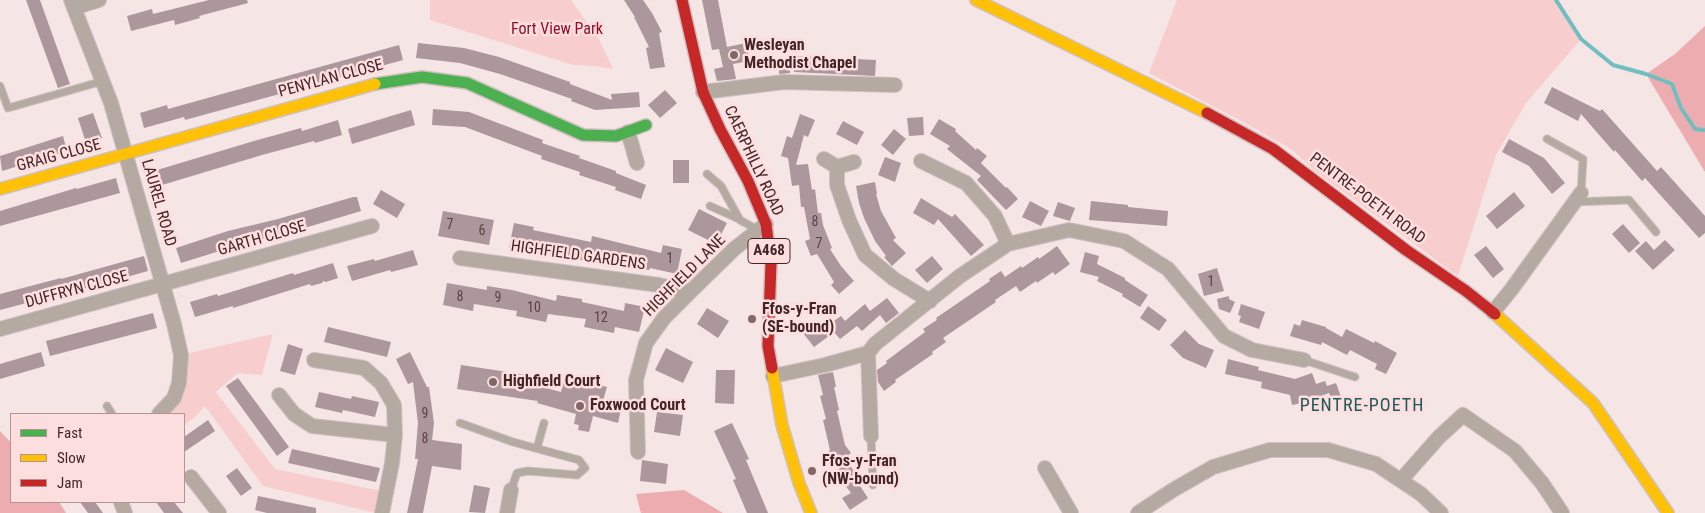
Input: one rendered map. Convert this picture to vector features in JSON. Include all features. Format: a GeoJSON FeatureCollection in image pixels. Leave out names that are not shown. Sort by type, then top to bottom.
{"type":"FeatureCollection","features":[{"type":"Feature","properties":{"kind":"street"},"geometry":{"type":"LineString","coordinates":[[73,4],[99,0]]}},
{"type":"Feature","properties":{"kind":"street","name":"CAERPHILLY ROAD"},"geometry":{"type":"LineString","coordinates":[[682,0],[703,92],[720,129],[748,181],[762,227],[770,263],[768,346],[773,376],[782,425],[799,483],[811,513]]}},
{"type":"Feature","properties":{"kind":"street","name":"PENTRE-POETH ROAD"},"geometry":{"type":"LineString","coordinates":[[976,0],[1192,104],[1273,149],[1406,250],[1466,291],[1493,312],[1593,403],[1668,513]]}},
{"type":"Feature","properties":{"kind":"street","name":"LAUREL ROAD"},"geometry":{"type":"LineString","coordinates":[[73,4],[111,103],[181,354],[179,383],[174,398],[160,413]]}},
{"type":"Feature","properties":{"kind":"street","name":"PENYLAN CLOSE"},"geometry":{"type":"LineString","coordinates":[[126,154],[367,85],[422,77],[467,83],[583,135],[616,136],[646,125]]}},
{"type":"Feature","properties":{"kind":"street"},"geometry":{"type":"LineString","coordinates":[[703,92],[784,82],[895,85]]}},
{"type":"Feature","properties":{"kind":"street"},"geometry":{"type":"LineString","coordinates":[[628,132],[637,163]]}},
{"type":"Feature","properties":{"kind":"street","name":"GRAIG CLOSE"},"geometry":{"type":"LineString","coordinates":[[0,188],[126,154]]}},
{"type":"Feature","properties":{"kind":"street"},"geometry":{"type":"LineString","coordinates":[[824,159],[837,167],[854,162]]}},
{"type":"Feature","properties":{"kind":"street"},"geometry":{"type":"LineString","coordinates":[[921,161],[966,183],[995,216],[1008,244]]}},
{"type":"Feature","properties":{"kind":"street"},"geometry":{"type":"LineString","coordinates":[[837,167],[837,185],[849,220],[866,255],[894,279],[930,301]]}},
{"type":"Feature","properties":{"kind":"street"},"geometry":{"type":"LineString","coordinates":[[1493,312],[1511,290],[1577,197]]}},
{"type":"Feature","properties":{"kind":"street","name":"GARTH CLOSE"},"geometry":{"type":"LineString","coordinates":[[162,285],[372,226]]}},
{"type":"Feature","properties":{"kind":"street","name":"HIGHFIELD LANE"},"geometry":{"type":"LineString","coordinates":[[638,452],[636,380],[646,343],[664,318],[690,292],[734,249],[762,227]]}},
{"type":"Feature","properties":{"kind":"street"},"geometry":{"type":"LineString","coordinates":[[773,376],[868,353],[875,344],[960,276],[1008,244],[1069,230],[1124,241],[1168,269],[1224,336],[1252,350],[1304,360]]}},
{"type":"Feature","properties":{"kind":"street","name":"HIGHFIELD GARDENS"},"geometry":{"type":"LineString","coordinates":[[460,258],[659,285],[690,292]]}},
{"type":"Feature","properties":{"kind":"street","name":"DUFFRYN CLOSE"},"geometry":{"type":"LineString","coordinates":[[0,329],[162,285]]}},
{"type":"Feature","properties":{"kind":"street"},"geometry":{"type":"LineString","coordinates":[[868,353],[871,436]]}},
{"type":"Feature","properties":{"kind":"street"},"geometry":{"type":"LineString","coordinates":[[314,360],[364,368],[381,383],[394,405],[395,434],[392,463],[382,513]]}},
{"type":"Feature","properties":{"kind":"street"},"geometry":{"type":"LineString","coordinates":[[279,395],[294,414],[312,426],[395,434]]}},
{"type":"Feature","properties":{"kind":"street"},"geometry":{"type":"LineString","coordinates":[[1401,480],[1439,437],[1463,415],[1515,451],[1542,483],[1562,513]]}},
{"type":"Feature","properties":{"kind":"street"},"geometry":{"type":"LineString","coordinates":[[1139,512],[1213,467],[1270,450],[1328,450],[1376,464],[1421,494],[1441,513]]}},
{"type":"Feature","properties":{"kind":"street"},"geometry":{"type":"LineString","coordinates":[[1045,468],[1071,513]]}},
{"type":"Feature","properties":{"kind":"street"},"geometry":{"type":"LineString","coordinates":[[191,477],[219,513]]}},
{"type":"Feature","properties":{"kind":"street"},"geometry":{"type":"LineString","coordinates":[[507,513],[511,490]]}},
{"type":"Feature","properties":{"kind":"lane"},"geometry":{"type":"LineString","coordinates":[[0,86],[8,108],[103,81]]}},
{"type":"Feature","properties":{"kind":"lane"},"geometry":{"type":"LineString","coordinates":[[1547,139],[1583,159],[1577,197],[1629,200],[1656,232]]}},
{"type":"Feature","properties":{"kind":"lane"},"geometry":{"type":"LineString","coordinates":[[707,174],[721,186],[740,220]]}},
{"type":"Feature","properties":{"kind":"lane"},"geometry":{"type":"LineString","coordinates":[[710,206],[740,220],[762,227]]}},
{"type":"Feature","properties":{"kind":"lane"},"geometry":{"type":"LineString","coordinates":[[1304,360],[1355,377]]}},
{"type":"Feature","properties":{"kind":"lane"},"geometry":{"type":"LineString","coordinates":[[107,406],[111,413]]}},
{"type":"Feature","properties":{"kind":"lane"},"geometry":{"type":"LineString","coordinates":[[460,423],[513,442],[580,460],[585,468],[576,475],[528,471],[517,473],[511,490]]}},
{"type":"Feature","properties":{"kind":"lane"},"geometry":{"type":"LineString","coordinates":[[537,448],[544,423]]}},
{"type":"Feature","properties":{"kind":"lane"},"geometry":{"type":"LineString","coordinates":[[871,436],[873,485]]}},
{"type":"Feature","properties":{"kind":"green space","name":"Fort View Park"},"geometry":{"type":"Polygon","coordinates":[[[430,0],[571,0],[600,41],[613,69],[573,65],[430,20],[430,0]]]}},
{"type":"Feature","properties":{"kind":"green space"},"geometry":{"type":"Polygon","coordinates":[[[1177,0],[1556,0],[1581,39],[1526,103],[1496,155],[1458,276],[1315,171],[1291,149],[1149,73],[1177,0]]]}},
{"type":"Feature","properties":{"kind":"green space"},"geometry":{"type":"Polygon","coordinates":[[[273,334],[262,375],[238,373],[216,392],[275,469],[386,492],[376,513],[263,486],[205,406],[185,424],[185,413],[160,413],[174,398],[181,355],[273,334]]]}},
{"type":"Feature","properties":{"kind":"shaded area"},"geometry":{"type":"Polygon","coordinates":[[[1705,26],[1705,172],[1646,74],[1675,54],[1705,26]]]}},
{"type":"Feature","properties":{"kind":"shaded area"},"geometry":{"type":"Polygon","coordinates":[[[0,431],[10,442],[10,503],[60,503],[66,513],[0,513],[0,431]]]}},
{"type":"Feature","properties":{"kind":"shaded area"},"geometry":{"type":"Polygon","coordinates":[[[684,490],[723,513],[641,513],[636,494],[684,490]]]}},
{"type":"Feature","properties":{"kind":"building"},"geometry":{"type":"Polygon","coordinates":[[[26,0],[40,0],[70,84],[58,88],[26,0]]]}},
{"type":"Feature","properties":{"kind":"building"},"geometry":{"type":"Polygon","coordinates":[[[209,0],[247,0],[248,3],[199,16],[200,18],[175,25],[174,20],[131,31],[127,16],[152,9],[153,14],[209,0]]]}},
{"type":"Feature","properties":{"kind":"building"},"geometry":{"type":"Polygon","coordinates":[[[624,0],[643,0],[652,13],[662,32],[659,33],[665,67],[650,69],[646,48],[649,47],[635,17],[624,0]]]}},
{"type":"Feature","properties":{"kind":"building"},"geometry":{"type":"Polygon","coordinates":[[[702,0],[718,0],[727,47],[746,43],[750,61],[733,64],[736,79],[717,81],[714,69],[723,67],[719,49],[712,50],[702,0]]]}},
{"type":"Feature","properties":{"kind":"building"},"geometry":{"type":"Polygon","coordinates":[[[418,43],[464,48],[499,57],[570,82],[570,84],[612,100],[611,94],[639,92],[640,107],[595,110],[571,101],[572,99],[500,74],[460,63],[416,58],[418,43]]]}},
{"type":"Feature","properties":{"kind":"building"},"geometry":{"type":"Polygon","coordinates":[[[399,45],[403,60],[185,120],[184,117],[144,128],[140,113],[167,105],[168,109],[399,45]]]}},
{"type":"Feature","properties":{"kind":"building"},"geometry":{"type":"Polygon","coordinates":[[[794,56],[876,60],[875,76],[794,72],[794,56]]]}},
{"type":"Feature","properties":{"kind":"building"},"geometry":{"type":"Polygon","coordinates":[[[779,64],[790,64],[790,73],[779,74],[779,64]]]}},
{"type":"Feature","properties":{"kind":"building"},"geometry":{"type":"Polygon","coordinates":[[[1552,87],[1600,111],[1602,109],[1657,171],[1661,167],[1705,216],[1705,233],[1699,238],[1645,178],[1642,181],[1615,150],[1614,152],[1581,114],[1578,121],[1544,103],[1552,87]]]}},
{"type":"Feature","properties":{"kind":"building"},"geometry":{"type":"Polygon","coordinates":[[[665,90],[677,103],[660,118],[648,105],[665,90]]]}},
{"type":"Feature","properties":{"kind":"building"},"geometry":{"type":"Polygon","coordinates":[[[433,109],[469,112],[543,140],[542,143],[580,156],[579,158],[616,171],[616,173],[646,185],[641,199],[615,190],[616,187],[579,175],[580,172],[541,159],[542,156],[465,127],[432,125],[433,109]]]}},
{"type":"Feature","properties":{"kind":"building"},"geometry":{"type":"Polygon","coordinates":[[[411,110],[415,125],[352,144],[348,129],[411,110]]]}},
{"type":"Feature","properties":{"kind":"building"},"geometry":{"type":"Polygon","coordinates":[[[93,113],[102,138],[86,143],[78,118],[93,113]]]}},
{"type":"Feature","properties":{"kind":"building"},"geometry":{"type":"Polygon","coordinates":[[[800,114],[815,120],[808,137],[804,135],[796,165],[808,164],[812,190],[815,189],[818,213],[821,213],[823,225],[832,248],[830,249],[854,281],[839,294],[831,285],[834,282],[817,254],[811,256],[805,241],[810,239],[804,207],[801,207],[799,185],[792,186],[788,158],[781,156],[787,136],[792,138],[800,114]]]}},
{"type":"Feature","properties":{"kind":"building"},"geometry":{"type":"Polygon","coordinates":[[[923,117],[924,135],[909,136],[907,118],[923,117]]]}},
{"type":"Feature","properties":{"kind":"building"},"geometry":{"type":"Polygon","coordinates":[[[939,119],[956,129],[955,131],[976,150],[977,148],[987,156],[981,163],[1018,199],[1006,210],[977,180],[981,176],[947,149],[950,146],[930,134],[939,119]]]}},
{"type":"Feature","properties":{"kind":"building"},"geometry":{"type":"Polygon","coordinates":[[[338,120],[342,135],[315,143],[314,141],[262,155],[162,185],[157,170],[301,128],[302,131],[338,120]]]}},
{"type":"Feature","properties":{"kind":"building"},"geometry":{"type":"Polygon","coordinates":[[[843,121],[864,132],[857,145],[836,134],[843,121]]]}},
{"type":"Feature","properties":{"kind":"building"},"geometry":{"type":"Polygon","coordinates":[[[894,129],[906,139],[893,155],[881,145],[894,129]]]}},
{"type":"Feature","properties":{"kind":"building"},"geometry":{"type":"Polygon","coordinates":[[[63,136],[67,151],[2,171],[0,156],[63,136]]]}},
{"type":"Feature","properties":{"kind":"building"},"geometry":{"type":"Polygon","coordinates":[[[1509,139],[1544,158],[1565,183],[1552,194],[1529,166],[1502,152],[1509,139]]]}},
{"type":"Feature","properties":{"kind":"building"},"geometry":{"type":"Polygon","coordinates":[[[885,157],[901,163],[895,182],[878,175],[885,157]]]}},
{"type":"Feature","properties":{"kind":"building"},"geometry":{"type":"Polygon","coordinates":[[[673,160],[689,160],[689,183],[673,183],[673,160]]]}},
{"type":"Feature","properties":{"kind":"building"},"geometry":{"type":"Polygon","coordinates":[[[116,178],[120,193],[0,226],[0,211],[116,178]]]}},
{"type":"Feature","properties":{"kind":"building"},"geometry":{"type":"Polygon","coordinates":[[[875,182],[881,211],[896,238],[893,240],[906,253],[892,266],[884,257],[886,256],[875,241],[859,203],[856,186],[875,182]]]}},
{"type":"Feature","properties":{"kind":"building"},"geometry":{"type":"Polygon","coordinates":[[[381,190],[405,204],[397,218],[373,204],[381,190]]]}},
{"type":"Feature","properties":{"kind":"building"},"geometry":{"type":"Polygon","coordinates":[[[1514,192],[1525,206],[1497,229],[1486,216],[1514,192]]]}},
{"type":"Feature","properties":{"kind":"building"},"geometry":{"type":"Polygon","coordinates":[[[357,197],[361,211],[298,230],[255,240],[181,263],[176,248],[228,231],[278,219],[357,197]]]}},
{"type":"Feature","properties":{"kind":"building"},"geometry":{"type":"Polygon","coordinates":[[[921,198],[952,217],[955,214],[984,245],[971,256],[938,219],[934,225],[913,213],[921,198]]]}},
{"type":"Feature","properties":{"kind":"building"},"geometry":{"type":"Polygon","coordinates":[[[1030,201],[1049,211],[1041,226],[1022,217],[1030,201]]]}},
{"type":"Feature","properties":{"kind":"building"},"geometry":{"type":"Polygon","coordinates":[[[1091,201],[1168,211],[1167,226],[1089,220],[1091,201]]]}},
{"type":"Feature","properties":{"kind":"building"},"geometry":{"type":"Polygon","coordinates":[[[1058,202],[1075,208],[1070,221],[1053,216],[1058,202]]]}},
{"type":"Feature","properties":{"kind":"building"},"geometry":{"type":"Polygon","coordinates":[[[699,209],[727,223],[716,244],[688,230],[699,209]]]}},
{"type":"Feature","properties":{"kind":"building"},"geometry":{"type":"Polygon","coordinates":[[[443,211],[494,220],[489,245],[438,236],[443,211]]]}},
{"type":"Feature","properties":{"kind":"building"},"geometry":{"type":"Polygon","coordinates":[[[514,223],[534,227],[533,230],[591,242],[592,236],[661,253],[663,245],[682,249],[677,274],[607,261],[606,265],[529,249],[529,252],[509,248],[514,223]]]}},
{"type":"Feature","properties":{"kind":"building"},"geometry":{"type":"Polygon","coordinates":[[[1623,224],[1640,243],[1629,253],[1612,234],[1623,224]]]}},
{"type":"Feature","properties":{"kind":"building"},"geometry":{"type":"Polygon","coordinates":[[[1665,240],[1675,250],[1653,270],[1635,251],[1646,241],[1654,250],[1665,240]]]}},
{"type":"Feature","properties":{"kind":"building"},"geometry":{"type":"Polygon","coordinates":[[[1057,246],[1070,264],[1055,275],[1053,272],[1020,292],[1016,286],[995,300],[996,302],[943,338],[946,342],[932,352],[933,354],[895,380],[896,382],[884,391],[878,382],[877,370],[925,332],[923,329],[937,320],[936,318],[990,281],[989,279],[1001,271],[1005,277],[1038,257],[1039,259],[1057,246]]]}},
{"type":"Feature","properties":{"kind":"building"},"geometry":{"type":"Polygon","coordinates":[[[1486,246],[1504,269],[1493,278],[1474,255],[1486,246]]]}},
{"type":"Feature","properties":{"kind":"building"},"geometry":{"type":"Polygon","coordinates":[[[413,250],[418,265],[391,272],[390,270],[352,281],[347,266],[374,259],[375,261],[413,250]]]}},
{"type":"Feature","properties":{"kind":"building"},"geometry":{"type":"Polygon","coordinates":[[[1085,252],[1099,256],[1097,264],[1125,278],[1125,280],[1148,295],[1140,307],[1122,296],[1123,294],[1097,281],[1099,277],[1080,272],[1085,252]]]}},
{"type":"Feature","properties":{"kind":"building"},"geometry":{"type":"Polygon","coordinates":[[[144,256],[148,271],[0,310],[0,294],[144,256]]]}},
{"type":"Feature","properties":{"kind":"building"},"geometry":{"type":"Polygon","coordinates":[[[932,256],[943,269],[927,283],[915,270],[932,256]]]}},
{"type":"Feature","properties":{"kind":"building"},"geometry":{"type":"Polygon","coordinates":[[[333,263],[338,278],[311,286],[310,284],[233,308],[233,306],[195,317],[190,302],[217,294],[218,296],[333,263]]]}},
{"type":"Feature","properties":{"kind":"building"},"geometry":{"type":"Polygon","coordinates":[[[1217,268],[1224,291],[1204,296],[1198,274],[1217,268]]]}},
{"type":"Feature","properties":{"kind":"building"},"geometry":{"type":"Polygon","coordinates":[[[447,283],[487,290],[487,286],[512,290],[556,301],[557,295],[582,299],[582,302],[624,311],[625,303],[645,307],[639,332],[615,327],[614,333],[584,327],[586,319],[548,314],[546,322],[516,316],[517,311],[474,304],[473,311],[443,305],[447,283]]]}},
{"type":"Feature","properties":{"kind":"building"},"geometry":{"type":"Polygon","coordinates":[[[1229,296],[1229,299],[1235,302],[1230,313],[1219,309],[1217,299],[1229,296]]]}},
{"type":"Feature","properties":{"kind":"building"},"geometry":{"type":"Polygon","coordinates":[[[887,298],[899,313],[886,323],[880,315],[862,331],[857,326],[840,339],[828,325],[841,316],[845,321],[865,304],[870,311],[887,298]]]}},
{"type":"Feature","properties":{"kind":"building"},"geometry":{"type":"Polygon","coordinates":[[[1241,304],[1265,312],[1259,329],[1239,322],[1241,316],[1238,315],[1241,304]]]}},
{"type":"Feature","properties":{"kind":"building"},"geometry":{"type":"Polygon","coordinates":[[[1148,306],[1167,320],[1159,331],[1140,318],[1148,306]]]}},
{"type":"Feature","properties":{"kind":"building"},"geometry":{"type":"Polygon","coordinates":[[[707,308],[729,321],[718,338],[697,324],[707,308]]]}},
{"type":"Feature","properties":{"kind":"building"},"geometry":{"type":"Polygon","coordinates":[[[153,313],[157,328],[50,356],[46,341],[153,313]]]}},
{"type":"Feature","properties":{"kind":"building"},"geometry":{"type":"Polygon","coordinates":[[[1302,320],[1326,327],[1342,337],[1346,329],[1397,353],[1386,374],[1375,369],[1377,364],[1350,350],[1347,355],[1322,342],[1321,345],[1290,336],[1294,324],[1300,326],[1302,320]]]}},
{"type":"Feature","properties":{"kind":"building"},"geometry":{"type":"Polygon","coordinates":[[[818,322],[829,336],[814,347],[803,333],[818,322]]]}},
{"type":"Feature","properties":{"kind":"building"},"geometry":{"type":"Polygon","coordinates":[[[328,327],[391,342],[387,357],[324,342],[328,327]]]}},
{"type":"Feature","properties":{"kind":"building"},"geometry":{"type":"Polygon","coordinates":[[[1185,330],[1199,344],[1214,350],[1206,368],[1183,358],[1170,345],[1185,330]]]}},
{"type":"Feature","properties":{"kind":"building"},"geometry":{"type":"Polygon","coordinates":[[[288,344],[303,349],[295,375],[280,371],[288,344]]]}},
{"type":"Feature","properties":{"kind":"building"},"geometry":{"type":"Polygon","coordinates":[[[666,348],[693,362],[683,383],[655,370],[666,348]]]}},
{"type":"Feature","properties":{"kind":"building"},"geometry":{"type":"Polygon","coordinates":[[[41,352],[45,366],[0,379],[0,364],[41,352]]]}},
{"type":"Feature","properties":{"kind":"building"},"geometry":{"type":"Polygon","coordinates":[[[410,352],[427,387],[429,387],[434,423],[432,440],[462,444],[461,470],[432,466],[423,513],[407,513],[418,459],[415,459],[418,423],[413,382],[408,384],[396,359],[410,352]]]}},
{"type":"Feature","properties":{"kind":"building"},"geometry":{"type":"Polygon","coordinates":[[[1228,359],[1259,367],[1258,370],[1295,379],[1312,373],[1316,384],[1325,381],[1327,386],[1336,383],[1341,397],[1332,400],[1329,393],[1292,405],[1290,395],[1261,388],[1262,382],[1225,374],[1228,359]]]}},
{"type":"Feature","properties":{"kind":"building"},"geometry":{"type":"Polygon","coordinates":[[[461,365],[528,375],[527,383],[561,392],[565,376],[607,387],[602,404],[621,409],[618,423],[593,416],[589,432],[578,430],[579,425],[574,424],[576,414],[537,403],[538,401],[457,389],[461,365]]]}},
{"type":"Feature","properties":{"kind":"building"},"geometry":{"type":"Polygon","coordinates":[[[716,370],[735,370],[734,404],[715,403],[716,370]]]}},
{"type":"Feature","properties":{"kind":"building"},"geometry":{"type":"Polygon","coordinates":[[[833,372],[839,410],[837,411],[845,445],[851,453],[838,464],[828,452],[830,450],[823,420],[826,419],[820,396],[823,395],[818,375],[833,372]]]}},
{"type":"Feature","properties":{"kind":"building"},"geometry":{"type":"Polygon","coordinates":[[[238,378],[289,447],[277,456],[226,386],[238,378]]]}},
{"type":"Feature","properties":{"kind":"building"},"geometry":{"type":"Polygon","coordinates":[[[319,392],[351,399],[352,396],[379,402],[375,417],[343,410],[342,413],[315,407],[319,392]]]}},
{"type":"Feature","properties":{"kind":"building"},"geometry":{"type":"Polygon","coordinates":[[[657,412],[683,415],[680,436],[654,432],[657,412]]]}},
{"type":"Feature","properties":{"kind":"building"},"geometry":{"type":"Polygon","coordinates":[[[208,420],[215,431],[185,451],[185,436],[208,420]]]}},
{"type":"Feature","properties":{"kind":"building"},"geometry":{"type":"Polygon","coordinates":[[[732,423],[749,459],[746,460],[768,513],[747,513],[733,480],[736,479],[714,431],[732,423]]]}},
{"type":"Feature","properties":{"kind":"building"},"geometry":{"type":"Polygon","coordinates":[[[292,449],[380,468],[376,482],[288,463],[292,449]]]}},
{"type":"Feature","properties":{"kind":"building"},"geometry":{"type":"Polygon","coordinates":[[[642,460],[668,464],[666,484],[640,481],[642,460]]]}},
{"type":"Feature","properties":{"kind":"building"},"geometry":{"type":"Polygon","coordinates":[[[847,462],[857,475],[854,477],[868,498],[850,510],[842,498],[851,493],[835,472],[847,462]]]}},
{"type":"Feature","properties":{"kind":"building"},"geometry":{"type":"Polygon","coordinates":[[[237,468],[252,488],[241,496],[226,476],[237,468]]]}},
{"type":"Feature","properties":{"kind":"building"},"geometry":{"type":"Polygon","coordinates":[[[474,485],[490,488],[485,513],[469,512],[474,485]]]}},
{"type":"Feature","properties":{"kind":"building"},"geometry":{"type":"Polygon","coordinates":[[[258,496],[316,508],[316,513],[267,513],[255,510],[258,496]]]}},
{"type":"Feature","properties":{"kind":"building"},"geometry":{"type":"Polygon","coordinates":[[[81,503],[96,503],[103,513],[88,513],[81,503]]]}},
{"type":"Feature","properties":{"kind":"building"},"geometry":{"type":"Polygon","coordinates":[[[157,503],[175,503],[183,513],[164,513],[157,503]]]}},
{"type":"Feature","properties":{"kind":"waterway"},"geometry":{"type":"LineString","coordinates":[[1556,0],[1581,39],[1613,65],[1646,74],[1672,84],[1681,108],[1695,129],[1705,130]]}},
{"type":"Feature","properties":{"kind":"traffic: fast"},"geometry":{"type":"LineString","coordinates":[[375,84],[422,77],[467,83],[583,135],[616,136],[646,125]]}},
{"type":"Feature","properties":{"kind":"traffic: slow"},"geometry":{"type":"LineString","coordinates":[[976,0],[1207,113]]}},
{"type":"Feature","properties":{"kind":"traffic: slow"},"geometry":{"type":"LineString","coordinates":[[0,189],[375,84]]}},
{"type":"Feature","properties":{"kind":"traffic: slow"},"geometry":{"type":"LineString","coordinates":[[1495,314],[1593,403],[1668,513]]}},
{"type":"Feature","properties":{"kind":"traffic: slow"},"geometry":{"type":"LineString","coordinates":[[772,368],[782,425],[799,483],[811,513]]}},
{"type":"Feature","properties":{"kind":"traffic: jam"},"geometry":{"type":"LineString","coordinates":[[682,0],[703,92],[720,129],[748,181],[766,224],[771,263],[768,346],[772,368]]}},
{"type":"Feature","properties":{"kind":"traffic: jam"},"geometry":{"type":"LineString","coordinates":[[1207,113],[1273,149],[1406,250],[1466,291],[1495,314]]}},
{"type":"Feature","properties":{"kind":"place","name":"Wesleyan Methodist Chapel"},"geometry":{"type":"Point","coordinates":[734,55]}},
{"type":"Feature","properties":{"kind":"place","name":"Ffos-y-Fran (SE-bound)"},"geometry":{"type":"Point","coordinates":[752,319]}},
{"type":"Feature","properties":{"kind":"place","name":"Highfield Court"},"geometry":{"type":"Point","coordinates":[493,382]}},
{"type":"Feature","properties":{"kind":"place","name":"Foxwood Court"},"geometry":{"type":"Point","coordinates":[580,406]}},
{"type":"Feature","properties":{"kind":"place","name":"Ffos-y-Fran (NW-bound)"},"geometry":{"type":"Point","coordinates":[812,471]}},
{"type":"Feature","properties":{"kind":"district","name":"PENTRE-POETH"},"geometry":{"type":"Point","coordinates":[1362,406]}}]}
